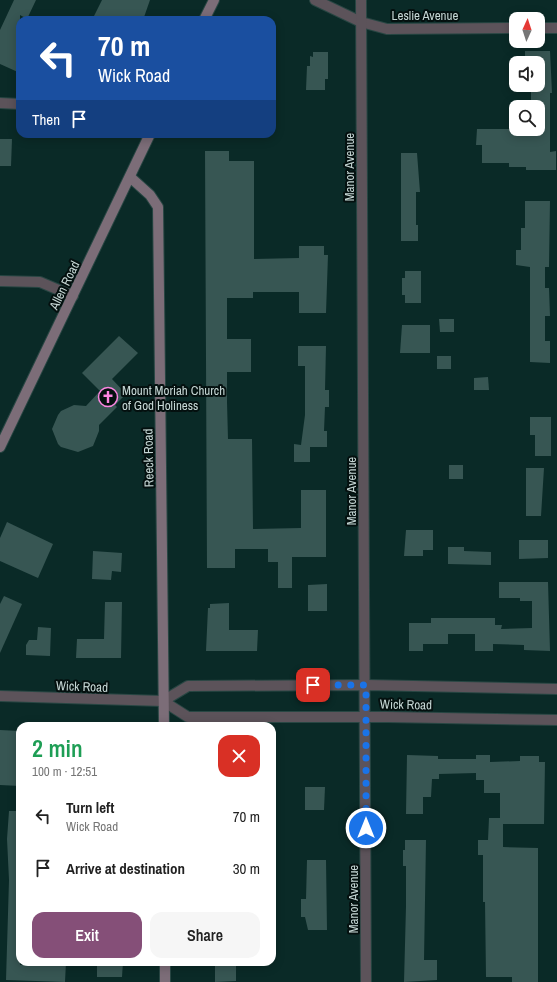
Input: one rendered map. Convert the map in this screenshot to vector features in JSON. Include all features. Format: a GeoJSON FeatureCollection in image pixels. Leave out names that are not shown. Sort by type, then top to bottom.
{"type":"FeatureCollection","features":[{"type":"Feature","properties":{"kind":"street"},"geometry":{"type":"LineString","coordinates":[[206,16],[214,0]]}},
{"type":"Feature","properties":{"kind":"street","name":"Leslie Avenue"},"geometry":{"type":"LineString","coordinates":[[315,0],[361,22],[387,29],[509,28]]}},
{"type":"Feature","properties":{"kind":"street","name":"Manor Avenue"},"geometry":{"type":"LineString","coordinates":[[361,0],[366,685],[366,982]]}},
{"type":"Feature","properties":{"kind":"street"},"geometry":{"type":"LineString","coordinates":[[545,28],[557,28]]}},
{"type":"Feature","properties":{"kind":"street"},"geometry":{"type":"LineString","coordinates":[[0,103],[16,104]]}},
{"type":"Feature","properties":{"kind":"street","name":"Allen Road"},"geometry":{"type":"LineString","coordinates":[[0,447],[148,138]]}},
{"type":"Feature","properties":{"kind":"street","name":"Reeck Road"},"geometry":{"type":"LineString","coordinates":[[130,177],[150,195],[158,206],[164,722]]}},
{"type":"Feature","properties":{"kind":"street"},"geometry":{"type":"LineString","coordinates":[[0,281],[40,282],[73,296]]}},
{"type":"Feature","properties":{"kind":"street","name":"Wick Road"},"geometry":{"type":"LineString","coordinates":[[163,702],[188,686],[366,685],[557,689]]}},
{"type":"Feature","properties":{"kind":"street","name":"Wick Road"},"geometry":{"type":"LineString","coordinates":[[0,696],[163,702],[188,717],[366,717],[557,720]]}},
{"type":"Feature","properties":{"kind":"street"},"geometry":{"type":"LineString","coordinates":[[165,966],[165,982]]}},
{"type":"Feature","properties":{"kind":"building"},"geometry":{"type":"Polygon","coordinates":[[[14,0],[36,0],[28,16],[16,16],[16,71],[0,64],[0,30],[14,0]]]}},
{"type":"Feature","properties":{"kind":"building"},"geometry":{"type":"Polygon","coordinates":[[[102,0],[150,0],[144,16],[94,16],[102,0]]]}},
{"type":"Feature","properties":{"kind":"building"},"geometry":{"type":"Polygon","coordinates":[[[525,51],[550,51],[552,93],[550,93],[550,152],[556,151],[556,170],[526,170],[526,167],[509,167],[509,163],[482,163],[482,145],[476,145],[477,129],[509,129],[509,136],[545,136],[545,100],[531,100],[531,92],[545,92],[545,56],[525,56],[525,51]]]}},
{"type":"Feature","properties":{"kind":"building"},"geometry":{"type":"Polygon","coordinates":[[[313,52],[328,52],[328,79],[325,79],[325,90],[306,90],[307,66],[310,66],[310,56],[313,57],[313,52]]]}},
{"type":"Feature","properties":{"kind":"building"},"geometry":{"type":"Polygon","coordinates":[[[0,139],[12,139],[11,166],[0,166],[0,139]]]}},
{"type":"Feature","properties":{"kind":"building"},"geometry":{"type":"Polygon","coordinates":[[[205,151],[229,151],[229,161],[254,161],[254,259],[299,258],[299,246],[324,246],[324,255],[328,255],[326,313],[299,313],[299,292],[253,292],[253,298],[227,298],[227,339],[251,339],[251,372],[227,372],[227,402],[228,439],[252,439],[253,529],[301,528],[301,490],[326,490],[326,557],[292,557],[292,588],[278,588],[278,562],[268,562],[268,549],[235,549],[235,568],[207,568],[205,151]]]}},
{"type":"Feature","properties":{"kind":"building"},"geometry":{"type":"Polygon","coordinates":[[[401,153],[417,153],[420,192],[416,192],[416,225],[418,225],[418,241],[401,241],[401,153]]]}},
{"type":"Feature","properties":{"kind":"building"},"geometry":{"type":"Polygon","coordinates":[[[525,201],[550,201],[549,267],[545,267],[545,288],[549,288],[550,316],[545,316],[545,341],[550,341],[550,363],[530,362],[530,267],[516,265],[516,250],[521,250],[521,228],[525,228],[525,201]]]}},
{"type":"Feature","properties":{"kind":"building"},"geometry":{"type":"Polygon","coordinates":[[[405,271],[421,271],[421,303],[405,303],[405,295],[402,295],[402,278],[405,278],[405,271]]]}},
{"type":"Feature","properties":{"kind":"building"},"geometry":{"type":"Polygon","coordinates":[[[439,319],[454,319],[454,332],[440,332],[439,319]]]}},
{"type":"Feature","properties":{"kind":"building"},"geometry":{"type":"Polygon","coordinates":[[[402,325],[430,325],[430,353],[400,353],[402,325]]]}},
{"type":"Feature","properties":{"kind":"building","name":"Mount Moriah Church of God Holiness"},"geometry":{"type":"Polygon","coordinates":[[[119,336],[138,353],[112,379],[126,394],[115,405],[117,407],[99,425],[99,431],[93,446],[78,452],[61,447],[58,444],[52,429],[58,415],[61,411],[74,405],[86,406],[100,391],[82,373],[119,336]]]}},
{"type":"Feature","properties":{"kind":"building"},"geometry":{"type":"Polygon","coordinates":[[[298,346],[326,346],[325,390],[329,390],[329,407],[325,407],[324,431],[327,431],[327,447],[310,447],[310,462],[294,462],[294,444],[301,445],[305,415],[305,366],[298,366],[298,346]]]}},
{"type":"Feature","properties":{"kind":"building"},"geometry":{"type":"Polygon","coordinates":[[[437,356],[451,356],[451,369],[437,369],[437,356]]]}},
{"type":"Feature","properties":{"kind":"building"},"geometry":{"type":"Polygon","coordinates":[[[488,377],[489,390],[474,390],[474,378],[488,377]]]}},
{"type":"Feature","properties":{"kind":"building"},"geometry":{"type":"Polygon","coordinates":[[[530,417],[551,417],[551,456],[535,456],[535,435],[530,435],[530,417]]]}},
{"type":"Feature","properties":{"kind":"building"},"geometry":{"type":"Polygon","coordinates":[[[449,465],[463,465],[463,479],[449,479],[449,465]]]}},
{"type":"Feature","properties":{"kind":"building"},"geometry":{"type":"Polygon","coordinates":[[[526,468],[544,468],[541,516],[526,516],[526,468]]]}},
{"type":"Feature","properties":{"kind":"building"},"geometry":{"type":"Polygon","coordinates":[[[7,522],[53,544],[38,578],[0,561],[0,538],[7,522]]]}},
{"type":"Feature","properties":{"kind":"building"},"geometry":{"type":"Polygon","coordinates":[[[406,530],[433,530],[433,550],[423,550],[423,556],[404,556],[406,530]]]}},
{"type":"Feature","properties":{"kind":"building"},"geometry":{"type":"Polygon","coordinates":[[[519,540],[548,540],[548,558],[519,559],[519,540]]]}},
{"type":"Feature","properties":{"kind":"building"},"geometry":{"type":"Polygon","coordinates":[[[448,547],[464,547],[464,551],[491,552],[491,565],[448,564],[448,547]]]}},
{"type":"Feature","properties":{"kind":"building"},"geometry":{"type":"Polygon","coordinates":[[[93,551],[122,553],[121,572],[112,571],[111,580],[92,579],[93,551]]]}},
{"type":"Feature","properties":{"kind":"building"},"geometry":{"type":"Polygon","coordinates":[[[499,582],[548,582],[550,651],[524,650],[524,645],[493,644],[493,651],[475,651],[475,634],[448,634],[448,644],[423,644],[423,651],[409,651],[409,623],[431,623],[431,618],[495,618],[495,625],[502,625],[501,629],[532,628],[532,601],[520,601],[520,598],[499,598],[499,582]]]}},
{"type":"Feature","properties":{"kind":"building"},"geometry":{"type":"Polygon","coordinates":[[[327,584],[327,611],[308,611],[308,585],[327,584]]]}},
{"type":"Feature","properties":{"kind":"building"},"geometry":{"type":"Polygon","coordinates":[[[4,596],[22,604],[0,653],[0,604],[4,596]]]}},
{"type":"Feature","properties":{"kind":"building"},"geometry":{"type":"Polygon","coordinates":[[[105,602],[122,602],[121,658],[76,658],[77,639],[104,639],[105,602]]]}},
{"type":"Feature","properties":{"kind":"building"},"geometry":{"type":"Polygon","coordinates":[[[229,603],[229,630],[258,630],[257,651],[206,651],[208,608],[210,608],[210,604],[229,603]]]}},
{"type":"Feature","properties":{"kind":"building"},"geometry":{"type":"Polygon","coordinates":[[[38,627],[51,628],[50,656],[26,655],[26,645],[29,640],[37,640],[38,627]]]}},
{"type":"Feature","properties":{"kind":"building"},"geometry":{"type":"Polygon","coordinates":[[[0,730],[16,731],[16,786],[0,785],[0,730]]]}},
{"type":"Feature","properties":{"kind":"building"},"geometry":{"type":"Polygon","coordinates":[[[407,755],[438,756],[438,759],[476,759],[476,755],[490,755],[490,762],[520,761],[520,756],[539,756],[539,762],[545,762],[544,824],[503,824],[503,847],[538,848],[538,982],[512,982],[512,977],[486,977],[483,855],[478,855],[478,840],[488,840],[489,818],[500,818],[500,793],[484,793],[484,780],[476,780],[476,773],[439,774],[439,779],[432,779],[431,797],[423,797],[423,814],[406,814],[407,755]]]}},
{"type":"Feature","properties":{"kind":"building"},"geometry":{"type":"Polygon","coordinates":[[[305,787],[325,787],[324,810],[305,810],[305,787]]]}},
{"type":"Feature","properties":{"kind":"building"},"geometry":{"type":"Polygon","coordinates":[[[9,811],[16,811],[16,966],[66,966],[65,982],[6,980],[9,880],[7,839],[9,811]]]}},
{"type":"Feature","properties":{"kind":"building"},"geometry":{"type":"Polygon","coordinates":[[[405,840],[426,840],[424,960],[437,960],[437,980],[404,982],[406,866],[403,866],[403,850],[405,850],[405,840]]]}},
{"type":"Feature","properties":{"kind":"building"},"geometry":{"type":"Polygon","coordinates":[[[307,860],[326,860],[327,930],[308,930],[305,917],[301,917],[301,899],[306,899],[307,860]]]}},
{"type":"Feature","properties":{"kind":"building"},"geometry":{"type":"Polygon","coordinates":[[[97,966],[123,966],[122,977],[97,977],[97,966]]]}},
{"type":"Feature","properties":{"kind":"building"},"geometry":{"type":"Polygon","coordinates":[[[215,966],[236,966],[236,981],[215,982],[215,966]]]}},
{"type":"Feature","properties":{"kind":"place","name":"Mount Moriah Church of God Holiness"},"geometry":{"type":"Point","coordinates":[108,397]}},
{"type":"Feature","properties":{"kind":"route"},"geometry":{"type":"LineString","coordinates":[[313,685],[366,685],[366,828]]}}]}
